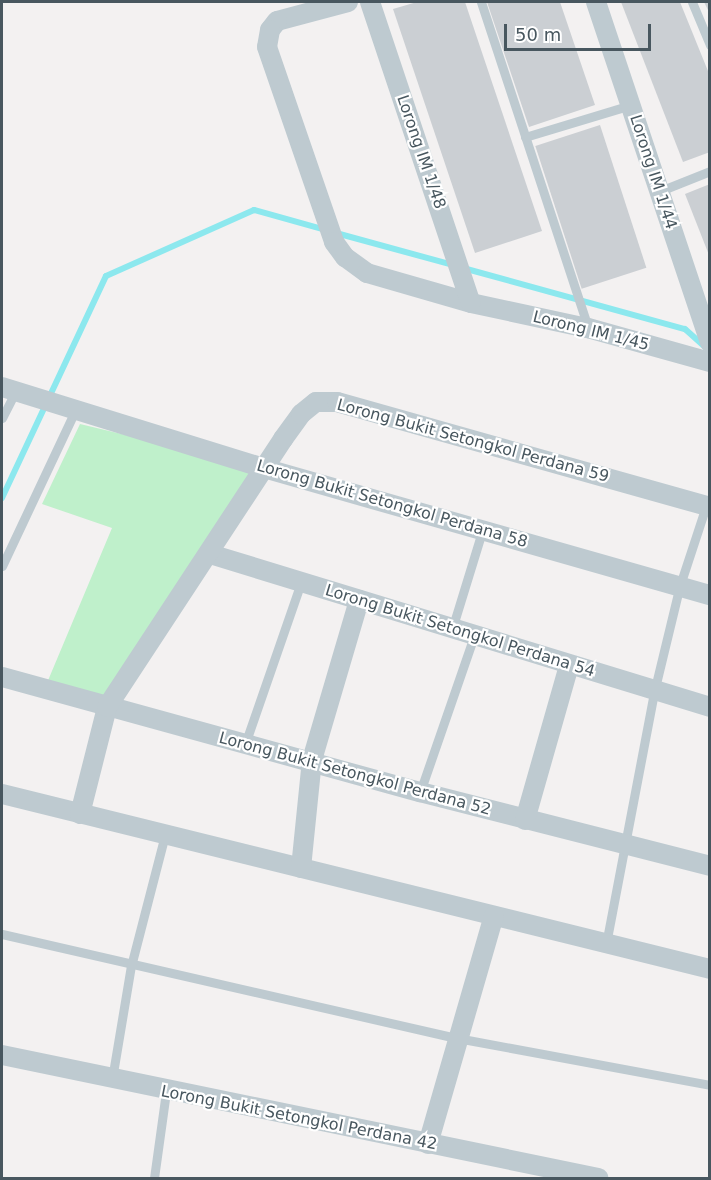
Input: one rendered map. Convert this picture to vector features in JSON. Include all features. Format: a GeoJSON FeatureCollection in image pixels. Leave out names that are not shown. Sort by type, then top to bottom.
{"type":"FeatureCollection","features":[{"type":"Feature","properties":{"kind":"street","name":"Lorong IM 1/45"},"geometry":{"type":"LineString","coordinates":[[348,2],[277,21],[270,30],[267,47],[334,242],[345,257],[367,273],[470,300],[587,325],[710,362]]}},
{"type":"Feature","properties":{"kind":"street","name":"Lorong IM 1/48"},"geometry":{"type":"LineString","coordinates":[[370,2],[470,300]]}},
{"type":"Feature","properties":{"kind":"street","name":"Lorong IM 1/44"},"geometry":{"type":"LineString","coordinates":[[596,2],[710,342]]}},
{"type":"Feature","properties":{"kind":"street","name":"Lorong Bukit Setongkol Perdana 58"},"geometry":{"type":"LineString","coordinates":[[15,391],[267,469],[483,528],[710,595]]}},
{"type":"Feature","properties":{"kind":"street","name":"Lorong Bukit Setongkol Perdana 59"},"geometry":{"type":"LineString","coordinates":[[80,814],[107,707],[267,469],[301,414],[316,402],[337,402],[708,506]]}},
{"type":"Feature","properties":{"kind":"street","name":"Lorong Bukit Setongkol Perdana 54"},"geometry":{"type":"LineString","coordinates":[[210,554],[569,666],[655,688],[710,707]]}},
{"type":"Feature","properties":{"kind":"street"},"geometry":{"type":"LineString","coordinates":[[300,868],[312,760],[359,600]]}},
{"type":"Feature","properties":{"kind":"street"},"geometry":{"type":"LineString","coordinates":[[525,820],[569,666]]}},
{"type":"Feature","properties":{"kind":"street","name":"Lorong Bukit Setongkol Perdana 52"},"geometry":{"type":"LineString","coordinates":[[2,677],[245,744],[312,760],[420,792],[710,866]]}},
{"type":"Feature","properties":{"kind":"street"},"geometry":{"type":"LineString","coordinates":[[2,794],[710,969]]}},
{"type":"Feature","properties":{"kind":"street"},"geometry":{"type":"LineString","coordinates":[[429,1144],[457,1038],[494,916]]}},
{"type":"Feature","properties":{"kind":"street","name":"Lorong Bukit Setongkol Perdana 42"},"geometry":{"type":"LineString","coordinates":[[2,1055],[112,1080],[598,1179]]}},
{"type":"Feature","properties":{"kind":"lane"},"geometry":{"type":"LineString","coordinates":[[481,2],[587,325]]}},
{"type":"Feature","properties":{"kind":"lane"},"geometry":{"type":"LineString","coordinates":[[692,2],[710,45]]}},
{"type":"Feature","properties":{"kind":"lane"},"geometry":{"type":"LineString","coordinates":[[525,137],[631,105]]}},
{"type":"Feature","properties":{"kind":"lane"},"geometry":{"type":"LineString","coordinates":[[660,191],[710,171]]}},
{"type":"Feature","properties":{"kind":"lane"},"geometry":{"type":"LineString","coordinates":[[2,418],[15,391]]}},
{"type":"Feature","properties":{"kind":"lane"},"geometry":{"type":"LineString","coordinates":[[2,566],[67,408]]}},
{"type":"Feature","properties":{"kind":"lane"},"geometry":{"type":"LineString","coordinates":[[606,944],[655,688],[680,585],[708,506]]}},
{"type":"Feature","properties":{"kind":"lane"},"geometry":{"type":"LineString","coordinates":[[452,629],[483,528]]}},
{"type":"Feature","properties":{"kind":"lane"},"geometry":{"type":"LineString","coordinates":[[245,744],[301,582]]}},
{"type":"Feature","properties":{"kind":"lane"},"geometry":{"type":"LineString","coordinates":[[420,792],[474,636]]}},
{"type":"Feature","properties":{"kind":"lane"},"geometry":{"type":"LineString","coordinates":[[112,1080],[131,966],[165,835]]}},
{"type":"Feature","properties":{"kind":"lane"},"geometry":{"type":"LineString","coordinates":[[2,934],[131,966],[457,1038],[710,1085]]}},
{"type":"Feature","properties":{"kind":"lane"},"geometry":{"type":"LineString","coordinates":[[154,1179],[166,1091]]}},
{"type":"Feature","properties":{"kind":"green space"},"geometry":{"type":"Polygon","coordinates":[[[80,424],[267,469],[107,707],[44,690],[112,528],[42,504],[80,424]]]}},
{"type":"Feature","properties":{"kind":"building"},"geometry":{"type":"Polygon","coordinates":[[[417,2],[465,2],[542,231],[475,253],[393,9],[417,2]]]}},
{"type":"Feature","properties":{"kind":"building"},"geometry":{"type":"Polygon","coordinates":[[[487,2],[560,2],[595,105],[529,127],[487,2]]]}},
{"type":"Feature","properties":{"kind":"building"},"geometry":{"type":"Polygon","coordinates":[[[621,2],[680,2],[710,76],[710,152],[683,162],[621,2]]]}},
{"type":"Feature","properties":{"kind":"building"},"geometry":{"type":"Polygon","coordinates":[[[704,2],[710,2],[710,14],[704,2]]]}},
{"type":"Feature","properties":{"kind":"building"},"geometry":{"type":"Polygon","coordinates":[[[600,125],[646,268],[582,289],[535,146],[600,125]]]}},
{"type":"Feature","properties":{"kind":"building"},"geometry":{"type":"Polygon","coordinates":[[[710,184],[710,255],[709,255],[685,194],[710,184]]]}},
{"type":"Feature","properties":{"kind":"waterway"},"geometry":{"type":"LineString","coordinates":[[2,498],[106,276],[254,210],[326,230]]}},
{"type":"Feature","properties":{"kind":"waterway"},"geometry":{"type":"LineString","coordinates":[[336,233],[453,265]]}},
{"type":"Feature","properties":{"kind":"waterway"},"geometry":{"type":"LineString","coordinates":[[463,268],[685,329],[705,347]]}}]}
